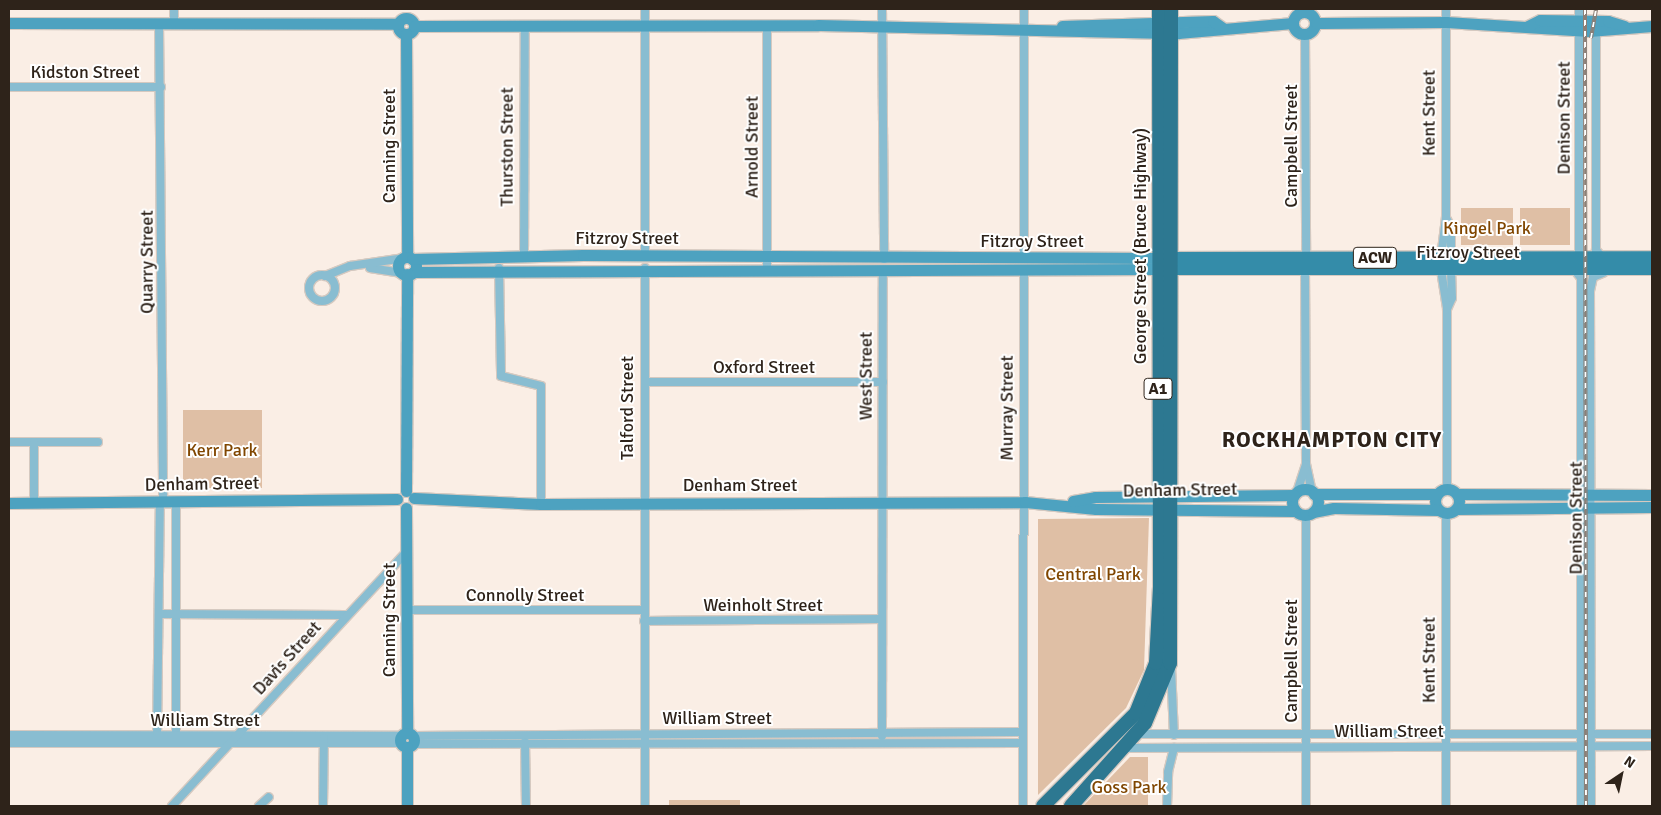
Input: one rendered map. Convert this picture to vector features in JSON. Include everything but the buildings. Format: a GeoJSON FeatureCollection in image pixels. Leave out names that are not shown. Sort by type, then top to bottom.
{"type":"FeatureCollection","features":[{"type":"Feature","properties":{"kind":"highway","name":"George Street (Bruce Highway)"},"geometry":{"type":"LineString","coordinates":[[1165,21],[1165,502],[1170,663]]}},
{"type":"Feature","properties":{"kind":"highway","name":"George Street (Bruce Highway)"},"geometry":{"type":"LineString","coordinates":[[1084,768],[1136,713],[1156,663],[1165,502]]}},
{"type":"Feature","properties":{"kind":"highway","name":"A1"},"geometry":{"type":"LineString","coordinates":[[1070,806],[1137,734],[1157,702],[1170,663]]}},
{"type":"Feature","properties":{"kind":"highway"},"geometry":{"type":"LineString","coordinates":[[1084,768],[1127,736],[1137,734]]}},
{"type":"Feature","properties":{"kind":"highway","name":"A1"},"geometry":{"type":"LineString","coordinates":[[1043,806],[1084,768]]}},
{"type":"Feature","properties":{"kind":"main road","name":"Fitzroy Street"},"geometry":{"type":"LineString","coordinates":[[1576,263],[1602,257],[1652,257]]}},
{"type":"Feature","properties":{"kind":"main road","name":"Fitzroy Street"},"geometry":{"type":"LineString","coordinates":[[1165,264],[1576,263],[1652,269]]}},
{"type":"Feature","properties":{"kind":"street"},"geometry":{"type":"LineString","coordinates":[[174,9],[174,23]]}},
{"type":"Feature","properties":{"kind":"street","name":"Talford Street"},"geometry":{"type":"LineString","coordinates":[[645,9],[645,806]]}},
{"type":"Feature","properties":{"kind":"street","name":"West Street"},"geometry":{"type":"LineString","coordinates":[[882,9],[882,743]]}},
{"type":"Feature","properties":{"kind":"street","name":"Murray Street"},"geometry":{"type":"LineString","coordinates":[[1023,806],[1021,732],[1025,502],[1024,9]]}},
{"type":"Feature","properties":{"kind":"street","name":"Kent Street"},"geometry":{"type":"LineString","coordinates":[[1446,9],[1446,218],[1442,227],[1446,264],[1447,309],[1447,492]]}},
{"type":"Feature","properties":{"kind":"street"},"geometry":{"type":"LineString","coordinates":[[9,23],[406,22],[525,26],[767,24],[883,27],[1055,27],[1165,21],[1213,21],[1223,28],[1294,23],[1305,10],[1316,23]]}},
{"type":"Feature","properties":{"kind":"street"},"geometry":{"type":"LineString","coordinates":[[1294,23],[1305,34],[1316,23],[1446,22],[1528,26],[1540,31],[1579,20],[1596,26],[1652,26]]}},
{"type":"Feature","properties":{"kind":"street","name":"Denison Street"},"geometry":{"type":"LineString","coordinates":[[1579,20],[1576,263],[1580,278],[1591,806]]}},
{"type":"Feature","properties":{"kind":"street","name":"Quarry Street"},"geometry":{"type":"LineString","coordinates":[[157,739],[162,502],[161,87],[159,22]]}},
{"type":"Feature","properties":{"kind":"street","name":"Canning Street"},"geometry":{"type":"LineString","coordinates":[[406,22],[408,258],[398,266],[408,273]]}},
{"type":"Feature","properties":{"kind":"street","name":"Arnold Street"},"geometry":{"type":"LineString","coordinates":[[767,24],[767,269]]}},
{"type":"Feature","properties":{"kind":"street","name":"Thurston Street"},"geometry":{"type":"LineString","coordinates":[[524,262],[525,26]]}},
{"type":"Feature","properties":{"kind":"street","name":"Denison Street"},"geometry":{"type":"LineString","coordinates":[[1596,26],[1596,250],[1602,257]]}},
{"type":"Feature","properties":{"kind":"street","name":"Campbell Street"},"geometry":{"type":"LineString","coordinates":[[1305,34],[1306,464],[1313,493]]}},
{"type":"Feature","properties":{"kind":"street","name":"Kidston Street"},"geometry":{"type":"LineString","coordinates":[[9,87],[161,87]]}},
{"type":"Feature","properties":{"kind":"street","name":"Fitzroy Street"},"geometry":{"type":"LineString","coordinates":[[408,273],[467,269],[499,263],[645,256],[767,255],[883,264]]}},
{"type":"Feature","properties":{"kind":"street"},"geometry":{"type":"LineString","coordinates":[[467,257],[467,269]]}},
{"type":"Feature","properties":{"kind":"street","name":"Fitzroy Street"},"geometry":{"type":"LineString","coordinates":[[408,258],[467,257],[499,263]]}},
{"type":"Feature","properties":{"kind":"street"},"geometry":{"type":"LineString","coordinates":[[408,258],[350,266],[311,282],[313,297],[329,299],[334,284],[348,269],[408,273],[410,494],[406,508],[396,499],[410,494]]}},
{"type":"Feature","properties":{"kind":"street","name":"Fitzroy Street"},"geometry":{"type":"LineString","coordinates":[[524,262],[645,268],[767,269],[883,264],[1165,264]]}},
{"type":"Feature","properties":{"kind":"street"},"geometry":{"type":"LineString","coordinates":[[499,263],[501,376],[541,386],[541,504]]}},
{"type":"Feature","properties":{"kind":"street","name":"Denison Street"},"geometry":{"type":"LineString","coordinates":[[1581,806],[1591,285],[1600,273],[1638,269]]}},
{"type":"Feature","properties":{"kind":"street"},"geometry":{"type":"LineString","coordinates":[[325,276],[334,284]]}},
{"type":"Feature","properties":{"kind":"street","name":"Oxford Street"},"geometry":{"type":"LineString","coordinates":[[644,382],[883,382]]}},
{"type":"Feature","properties":{"kind":"street"},"geometry":{"type":"LineString","coordinates":[[9,442],[98,442]]}},
{"type":"Feature","properties":{"kind":"street"},"geometry":{"type":"LineString","coordinates":[[34,442],[34,502]]}},
{"type":"Feature","properties":{"kind":"street","name":"Campbell Street"},"geometry":{"type":"LineString","coordinates":[[1296,493],[1306,464]]}},
{"type":"Feature","properties":{"kind":"street"},"geometry":{"type":"LineString","coordinates":[[1446,511],[1447,492]]}},
{"type":"Feature","properties":{"kind":"street"},"geometry":{"type":"LineString","coordinates":[[1446,511],[1447,492]]}},
{"type":"Feature","properties":{"kind":"street"},"geometry":{"type":"LineString","coordinates":[[1310,513],[1313,493],[1447,492],[1652,507]]}},
{"type":"Feature","properties":{"kind":"street"},"geometry":{"type":"LineString","coordinates":[[1296,493],[1295,510],[1310,513],[1334,508],[1446,511],[1586,502],[1652,495]]}},
{"type":"Feature","properties":{"kind":"street","name":"Denham Street"},"geometry":{"type":"LineString","coordinates":[[410,494],[541,504],[1025,502],[1066,503],[1096,508],[1313,493]]}},
{"type":"Feature","properties":{"kind":"street","name":"Denham Street"},"geometry":{"type":"LineString","coordinates":[[9,503],[396,499]]}},
{"type":"Feature","properties":{"kind":"street"},"geometry":{"type":"LineString","coordinates":[[176,502],[176,739]]}},
{"type":"Feature","properties":{"kind":"street","name":"Denham Street"},"geometry":{"type":"LineString","coordinates":[[1165,502],[1295,510]]}},
{"type":"Feature","properties":{"kind":"street","name":"Canning Street"},"geometry":{"type":"LineString","coordinates":[[406,508],[407,806]]}},
{"type":"Feature","properties":{"kind":"street","name":"Kent Street"},"geometry":{"type":"LineString","coordinates":[[1446,511],[1446,806]]}},
{"type":"Feature","properties":{"kind":"street","name":"Campbell Street"},"geometry":{"type":"LineString","coordinates":[[1306,806],[1310,513]]}},
{"type":"Feature","properties":{"kind":"street","name":"Davis Street"},"geometry":{"type":"LineString","coordinates":[[172,806],[406,552]]}},
{"type":"Feature","properties":{"kind":"street","name":"Connolly Street"},"geometry":{"type":"LineString","coordinates":[[406,610],[644,610]]}},
{"type":"Feature","properties":{"kind":"street"},"geometry":{"type":"LineString","coordinates":[[160,614],[346,615]]}},
{"type":"Feature","properties":{"kind":"street","name":"Weinholt Street"},"geometry":{"type":"LineString","coordinates":[[644,621],[882,619]]}},
{"type":"Feature","properties":{"kind":"street"},"geometry":{"type":"LineString","coordinates":[[1170,663],[1174,734]]}},
{"type":"Feature","properties":{"kind":"street","name":"William Street"},"geometry":{"type":"LineString","coordinates":[[407,740],[525,735],[644,733],[1021,732]]}},
{"type":"Feature","properties":{"kind":"street","name":"William Street"},"geometry":{"type":"LineString","coordinates":[[1137,734],[1652,734]]}},
{"type":"Feature","properties":{"kind":"street","name":"William Street"},"geometry":{"type":"LineString","coordinates":[[9,735],[157,739],[238,735],[525,746],[644,743],[1022,743]]}},
{"type":"Feature","properties":{"kind":"street"},"geometry":{"type":"LineString","coordinates":[[525,735],[526,806]]}},
{"type":"Feature","properties":{"kind":"street","name":"William Street"},"geometry":{"type":"LineString","coordinates":[[9,743],[157,739]]}},
{"type":"Feature","properties":{"kind":"street","name":"William Street"},"geometry":{"type":"LineString","coordinates":[[176,739],[230,743],[324,739]]}},
{"type":"Feature","properties":{"kind":"street"},"geometry":{"type":"LineString","coordinates":[[323,806],[324,739]]}},
{"type":"Feature","properties":{"kind":"street","name":"William Street"},"geometry":{"type":"LineString","coordinates":[[1126,748],[1652,746]]}},
{"type":"Feature","properties":{"kind":"street"},"geometry":{"type":"LineString","coordinates":[[1167,806],[1168,772],[1174,748]]}},
{"type":"Feature","properties":{"kind":"street"},"geometry":{"type":"LineString","coordinates":[[259,806],[269,797]]}},
{"type":"Feature","properties":{"kind":"green space","name":"Kingel Park"},"geometry":{"type":"Polygon","coordinates":[[[1461,208],[1513,208],[1513,245],[1461,245],[1461,208]]]}},
{"type":"Feature","properties":{"kind":"green space","name":"Kingel Park"},"geometry":{"type":"Polygon","coordinates":[[[1520,208],[1570,208],[1570,245],[1520,245],[1520,208]]]}},
{"type":"Feature","properties":{"kind":"green space","name":"Kerr Park"},"geometry":{"type":"Polygon","coordinates":[[[183,410],[262,410],[262,488],[183,488],[183,410]]]}},
{"type":"Feature","properties":{"kind":"green space","name":"Central Park"},"geometry":{"type":"Polygon","coordinates":[[[1149,518],[1144,670],[1126,708],[1038,795],[1038,519],[1149,518]]]}},
{"type":"Feature","properties":{"kind":"green space","name":"Goss Park"},"geometry":{"type":"Polygon","coordinates":[[[1130,757],[1148,757],[1148,806],[1083,806],[1130,757]]]}},
{"type":"Feature","properties":{"kind":"green space"},"geometry":{"type":"Polygon","coordinates":[[[669,800],[740,800],[740,806],[669,806],[669,800]]]}},
{"type":"Feature","properties":{"kind":"railway"},"geometry":{"type":"LineString","coordinates":[[1585,9],[1586,806]]}},
{"type":"Feature","properties":{"kind":"railway"},"geometry":{"type":"LineString","coordinates":[[1591,38],[1596,9]]}},
{"type":"Feature","properties":{"kind":"district","name":"ROCKHAMPTON CITY"},"geometry":{"type":"Point","coordinates":[1332,440]}}]}
